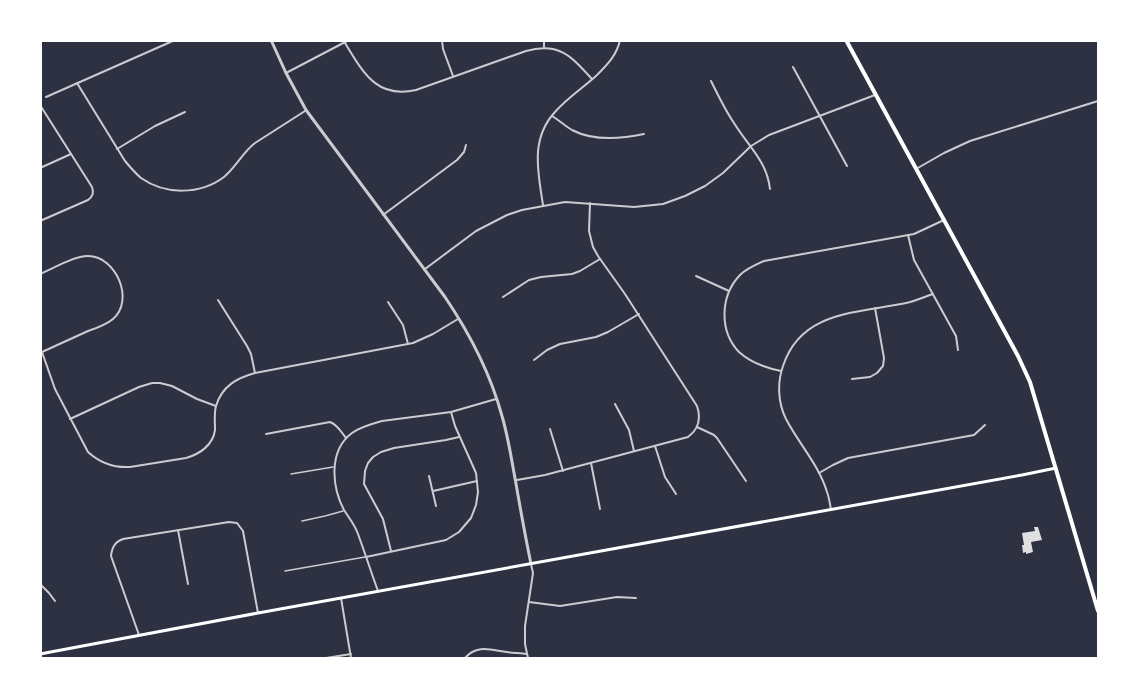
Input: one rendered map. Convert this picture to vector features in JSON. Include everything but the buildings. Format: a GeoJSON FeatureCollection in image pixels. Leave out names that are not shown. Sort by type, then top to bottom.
{"type":"FeatureCollection","features":[{"type":"Feature","properties":{"kind":"main road"},"geometry":{"type":"LineString","coordinates":[[848,41],[1030,382],[1098,611]]}},
{"type":"Feature","properties":{"kind":"main road"},"geometry":{"type":"LineString","coordinates":[[40,654],[1056,468]]}},
{"type":"Feature","properties":{"kind":"street"},"geometry":{"type":"LineString","coordinates":[[46,97],[175,40]]}},
{"type":"Feature","properties":{"kind":"street"},"geometry":{"type":"LineString","coordinates":[[205,40],[220,40]]}},
{"type":"Feature","properties":{"kind":"street"},"geometry":{"type":"LineString","coordinates":[[272,40],[286,73],[306,110],[459,318],[476,348],[497,399],[507,437],[533,573],[525,635],[528,658]]}},
{"type":"Feature","properties":{"kind":"street"},"geometry":{"type":"LineString","coordinates":[[286,73],[349,40]]}},
{"type":"Feature","properties":{"kind":"street"},"geometry":{"type":"LineString","coordinates":[[442,40],[453,76]]}},
{"type":"Feature","properties":{"kind":"street"},"geometry":{"type":"LineString","coordinates":[[544,40],[544,47]]}},
{"type":"Feature","properties":{"kind":"street"},"geometry":{"type":"LineString","coordinates":[[543,205],[537,165],[542,131],[561,105],[605,67],[615,54],[620,40]]}},
{"type":"Feature","properties":{"kind":"street"},"geometry":{"type":"LineString","coordinates":[[345,43],[370,80],[397,92],[410,91],[526,51],[544,47],[568,54],[592,79]]}},
{"type":"Feature","properties":{"kind":"street"},"geometry":{"type":"LineString","coordinates":[[793,67],[847,166]]}},
{"type":"Feature","properties":{"kind":"street"},"geometry":{"type":"LineString","coordinates":[[711,81],[732,120],[767,172],[770,189]]}},
{"type":"Feature","properties":{"kind":"street"},"geometry":{"type":"LineString","coordinates":[[77,83],[132,170],[151,183],[170,190],[195,190],[208,186],[225,176],[255,142],[306,110]]}},
{"type":"Feature","properties":{"kind":"street"},"geometry":{"type":"LineString","coordinates":[[424,270],[483,227],[507,215],[543,205],[566,202],[634,207],[663,204],[686,196],[723,173],[751,146],[769,135],[875,95]]}},
{"type":"Feature","properties":{"kind":"street"},"geometry":{"type":"LineString","coordinates":[[915,169],[970,141],[1098,101]]}},
{"type":"Feature","properties":{"kind":"street"},"geometry":{"type":"LineString","coordinates":[[40,105],[93,192],[92,197],[88,200],[40,221]]}},
{"type":"Feature","properties":{"kind":"street"},"geometry":{"type":"LineString","coordinates":[[117,149],[155,126],[185,112]]}},
{"type":"Feature","properties":{"kind":"street"},"geometry":{"type":"LineString","coordinates":[[552,116],[570,129],[589,136],[629,137],[644,134]]}},
{"type":"Feature","properties":{"kind":"street"},"geometry":{"type":"LineString","coordinates":[[383,215],[457,160],[464,152],[466,145]]}},
{"type":"Feature","properties":{"kind":"street"},"geometry":{"type":"LineString","coordinates":[[40,168],[71,154]]}},
{"type":"Feature","properties":{"kind":"street"},"geometry":{"type":"LineString","coordinates":[[516,481],[563,471],[684,438],[692,434],[700,416],[698,406],[593,247],[589,231],[590,203]]}},
{"type":"Feature","properties":{"kind":"street"},"geometry":{"type":"LineString","coordinates":[[781,371],[767,368],[741,354],[728,333],[724,315],[725,302],[729,291],[740,275],[764,261],[908,235],[944,220]]}},
{"type":"Feature","properties":{"kind":"street"},"geometry":{"type":"LineString","coordinates":[[908,235],[914,260],[956,336],[958,350]]}},
{"type":"Feature","properties":{"kind":"street"},"geometry":{"type":"LineString","coordinates":[[40,274],[76,258],[90,256],[102,260],[111,268],[119,281],[123,297],[119,312],[106,323],[41,352],[55,389],[88,452],[103,463],[122,468],[194,456],[202,451],[211,441],[216,406],[223,392],[231,382],[241,377],[408,345],[433,334],[459,318]]}},
{"type":"Feature","properties":{"kind":"street"},"geometry":{"type":"LineString","coordinates":[[503,297],[529,280],[572,274],[600,259]]}},
{"type":"Feature","properties":{"kind":"street"},"geometry":{"type":"LineString","coordinates":[[696,276],[729,291]]}},
{"type":"Feature","properties":{"kind":"street"},"geometry":{"type":"LineString","coordinates":[[831,510],[828,493],[819,473],[786,418],[780,397],[781,371],[787,355],[797,339],[814,325],[827,319],[909,303],[933,294]]}},
{"type":"Feature","properties":{"kind":"street"},"geometry":{"type":"LineString","coordinates":[[218,300],[247,346],[255,373]]}},
{"type":"Feature","properties":{"kind":"street"},"geometry":{"type":"LineString","coordinates":[[388,302],[403,325],[408,345]]}},
{"type":"Feature","properties":{"kind":"street"},"geometry":{"type":"LineString","coordinates":[[852,380],[877,374],[883,366],[884,358],[875,308]]}},
{"type":"Feature","properties":{"kind":"street"},"geometry":{"type":"LineString","coordinates":[[534,360],[560,344],[596,337],[639,314]]}},
{"type":"Feature","properties":{"kind":"street"},"geometry":{"type":"LineString","coordinates":[[70,418],[152,383],[172,386],[216,406]]}},
{"type":"Feature","properties":{"kind":"street"},"geometry":{"type":"LineString","coordinates":[[378,591],[358,533],[344,510],[338,493],[334,467],[340,447],[346,438],[361,428],[381,421],[451,412],[497,399]]}},
{"type":"Feature","properties":{"kind":"street"},"geometry":{"type":"LineString","coordinates":[[615,404],[628,430],[634,451]]}},
{"type":"Feature","properties":{"kind":"street"},"geometry":{"type":"LineString","coordinates":[[366,557],[446,540],[459,532],[471,518],[478,492],[476,474],[451,412]]}},
{"type":"Feature","properties":{"kind":"street"},"geometry":{"type":"LineString","coordinates":[[266,434],[330,422],[339,428],[346,438]]}},
{"type":"Feature","properties":{"kind":"street"},"geometry":{"type":"LineString","coordinates":[[819,473],[848,458],[974,435],[980,432],[985,425]]}},
{"type":"Feature","properties":{"kind":"street"},"geometry":{"type":"LineString","coordinates":[[697,427],[717,438],[746,481]]}},
{"type":"Feature","properties":{"kind":"street"},"geometry":{"type":"LineString","coordinates":[[550,429],[563,471]]}},
{"type":"Feature","properties":{"kind":"street"},"geometry":{"type":"LineString","coordinates":[[391,551],[383,519],[364,484],[368,463],[381,452],[394,448],[459,436]]}},
{"type":"Feature","properties":{"kind":"street"},"geometry":{"type":"LineString","coordinates":[[656,446],[665,477],[676,494]]}},
{"type":"Feature","properties":{"kind":"street"},"geometry":{"type":"LineString","coordinates":[[591,463],[600,509]]}},
{"type":"Feature","properties":{"kind":"street"},"geometry":{"type":"LineString","coordinates":[[429,476],[436,506]]}},
{"type":"Feature","properties":{"kind":"street"},"geometry":{"type":"LineString","coordinates":[[433,491],[477,482]]}},
{"type":"Feature","properties":{"kind":"street"},"geometry":{"type":"LineString","coordinates":[[139,635],[111,556],[113,546],[118,541],[234,521],[243,531],[258,613]]}},
{"type":"Feature","properties":{"kind":"street"},"geometry":{"type":"LineString","coordinates":[[178,530],[188,584]]}},
{"type":"Feature","properties":{"kind":"street"},"geometry":{"type":"LineString","coordinates":[[40,584],[55,602]]}},
{"type":"Feature","properties":{"kind":"street"},"geometry":{"type":"LineString","coordinates":[[529,602],[560,606],[617,597],[636,598]]}},
{"type":"Feature","properties":{"kind":"street"},"geometry":{"type":"LineString","coordinates":[[341,598],[351,658]]}},
{"type":"Feature","properties":{"kind":"street"},"geometry":{"type":"LineString","coordinates":[[465,658],[468,654],[484,648],[527,654]]}},
{"type":"Feature","properties":{"kind":"street"},"geometry":{"type":"LineString","coordinates":[[326,658],[351,654]]}},
{"type":"Feature","properties":{"kind":"lane"},"geometry":{"type":"LineString","coordinates":[[291,474],[334,467]]}},
{"type":"Feature","properties":{"kind":"lane"},"geometry":{"type":"LineString","coordinates":[[302,521],[344,510]]}},
{"type":"Feature","properties":{"kind":"lane"},"geometry":{"type":"LineString","coordinates":[[285,571],[366,557]]}}]}
